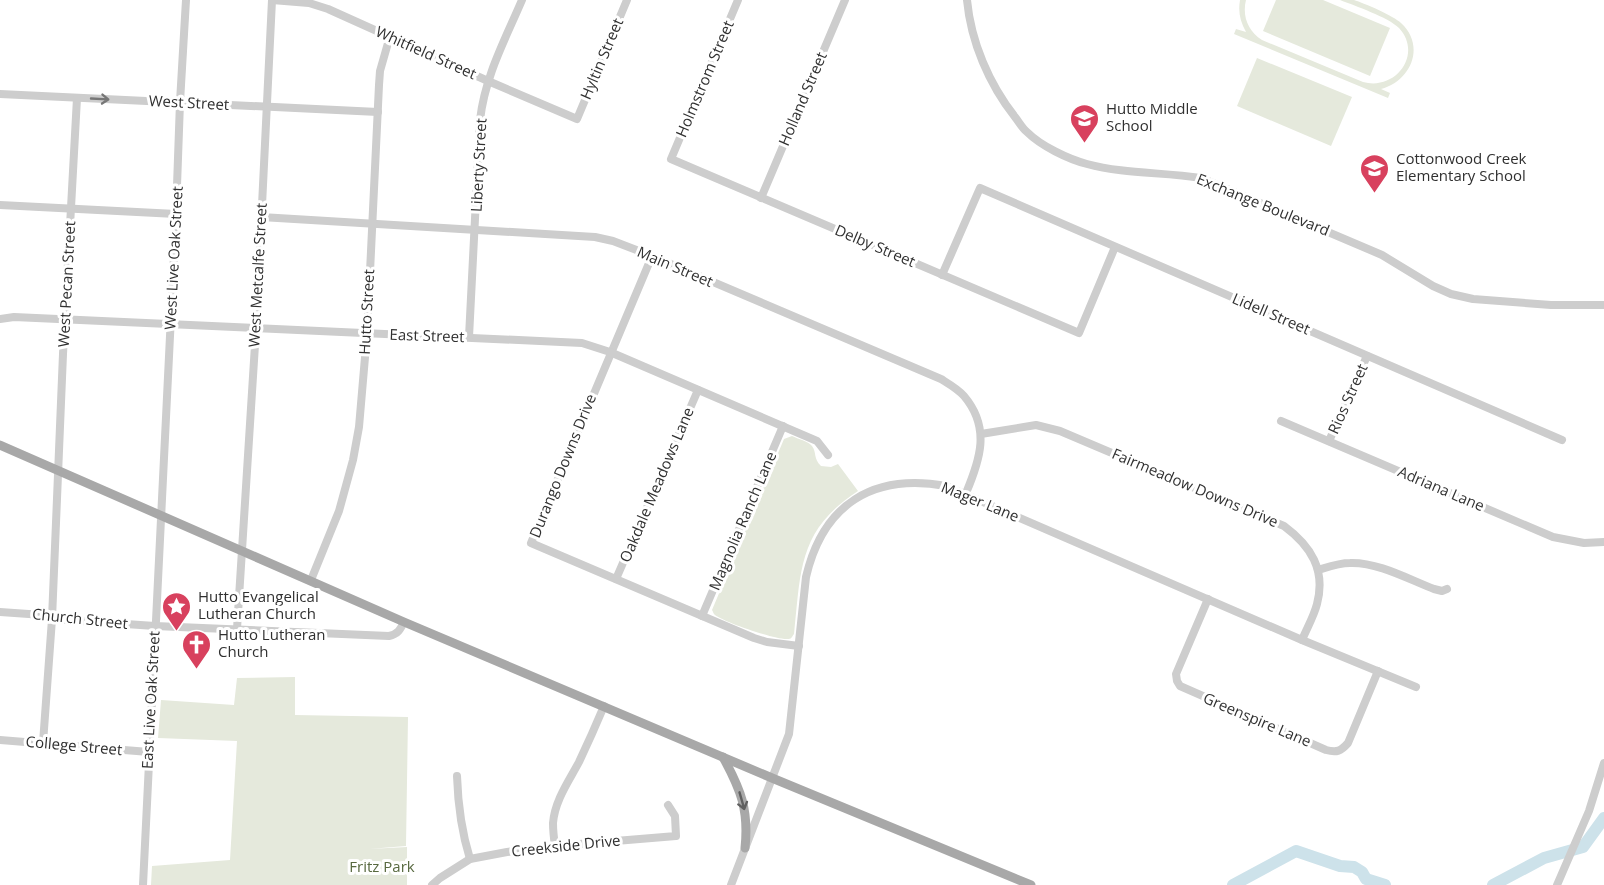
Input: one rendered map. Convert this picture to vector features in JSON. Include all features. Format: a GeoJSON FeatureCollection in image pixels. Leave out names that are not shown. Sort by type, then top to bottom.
{"type":"FeatureCollection","features":[{"type":"Feature","properties":{"kind":"main road"},"geometry":{"type":"LineString","coordinates":[[0,445],[404,621],[772,778],[1031,885]]}},
{"type":"Feature","properties":{"kind":"main road"},"geometry":{"type":"LineString","coordinates":[[723,757],[733,776],[744,807],[747,827],[745,848]]}},
{"type":"Feature","properties":{"kind":"street","name":"West Live Oak Street"},"geometry":{"type":"LineString","coordinates":[[160,515],[186,0]]}},
{"type":"Feature","properties":{"kind":"street","name":"Whitfield Street"},"geometry":{"type":"LineString","coordinates":[[272,0],[309,3],[328,9],[577,119]]}},
{"type":"Feature","properties":{"kind":"street","name":"West Metcalfe Street"},"geometry":{"type":"LineString","coordinates":[[237,629],[256,329],[272,0]]}},
{"type":"Feature","properties":{"kind":"street","name":"Liberty Street"},"geometry":{"type":"LineString","coordinates":[[469,337],[480,120],[483,100],[488,81],[522,0]]}},
{"type":"Feature","properties":{"kind":"street","name":"Holmstrom Street"},"geometry":{"type":"LineString","coordinates":[[672,159],[738,0]]}},
{"type":"Feature","properties":{"kind":"street","name":"Holland Street"},"geometry":{"type":"LineString","coordinates":[[761,198],[845,0]]}},
{"type":"Feature","properties":{"kind":"street","name":"Exchange Boulevard"},"geometry":{"type":"LineString","coordinates":[[967,0],[969,20],[979,53],[994,85],[1027,132],[1059,154],[1085,164],[1117,170],[1201,178],[1382,255],[1433,286],[1451,294],[1473,299],[1551,305],[1604,305]]}},
{"type":"Feature","properties":{"kind":"street","name":"Hyltin Street"},"geometry":{"type":"LineString","coordinates":[[577,119],[627,2]]}},
{"type":"Feature","properties":{"kind":"street","name":"Hutto Street"},"geometry":{"type":"LineString","coordinates":[[311,580],[339,511],[353,460],[359,427],[367,334],[380,71],[390,36]]}},
{"type":"Feature","properties":{"kind":"street","name":"West Street"},"geometry":{"type":"LineString","coordinates":[[0,94],[378,112]]}},
{"type":"Feature","properties":{"kind":"street","name":"West Pecan Street"},"geometry":{"type":"LineString","coordinates":[[43,743],[52,619],[77,98]]}},
{"type":"Feature","properties":{"kind":"street","name":"Delby Street"},"geometry":{"type":"LineString","coordinates":[[672,159],[1079,333],[1115,247]]}},
{"type":"Feature","properties":{"kind":"street","name":"Lidell Street"},"geometry":{"type":"LineString","coordinates":[[942,275],[980,188],[1562,440]]}},
{"type":"Feature","properties":{"kind":"street"},"geometry":{"type":"LineString","coordinates":[[0,205],[176,214]]}},
{"type":"Feature","properties":{"kind":"street","name":"Main Street"},"geometry":{"type":"LineString","coordinates":[[261,217],[595,237],[652,256],[941,379],[963,396],[976,416],[981,434],[980,454],[966,493]]}},
{"type":"Feature","properties":{"kind":"street","name":"Durango Downs Drive"},"geometry":{"type":"LineString","coordinates":[[652,256],[531,543],[756,639],[799,646]]}},
{"type":"Feature","properties":{"kind":"street","name":"East Street"},"geometry":{"type":"LineString","coordinates":[[0,319],[14,317],[582,343],[610,352],[817,441],[828,455]]}},
{"type":"Feature","properties":{"kind":"street","name":"Rios Street"},"geometry":{"type":"LineString","coordinates":[[1329,441],[1367,356]]}},
{"type":"Feature","properties":{"kind":"street","name":"Oakdale Meadows Lane"},"geometry":{"type":"LineString","coordinates":[[616,579],[698,390]]}},
{"type":"Feature","properties":{"kind":"street","name":"Adriana Lane"},"geometry":{"type":"LineString","coordinates":[[1281,421],[1553,537],[1584,543],[1604,542]]}},
{"type":"Feature","properties":{"kind":"street","name":"Fairmeadow Downs Drive"},"geometry":{"type":"LineString","coordinates":[[981,434],[1036,425],[1060,431],[1284,526],[1303,542],[1318,570],[1317,606],[1302,640]]}},
{"type":"Feature","properties":{"kind":"street","name":"Magnolia Ranch Lane"},"geometry":{"type":"LineString","coordinates":[[702,616],[783,426]]}},
{"type":"Feature","properties":{"kind":"street","name":"Mager Lane"},"geometry":{"type":"LineString","coordinates":[[731,885],[789,734],[806,577],[811,556],[823,532],[846,505],[870,491],[889,485],[928,482],[966,493],[1302,640],[1416,687]]}},
{"type":"Feature","properties":{"kind":"street","name":"East Live Oak Street"},"geometry":{"type":"LineString","coordinates":[[143,885],[160,515]]}},
{"type":"Feature","properties":{"kind":"street"},"geometry":{"type":"LineString","coordinates":[[1318,570],[1351,563],[1366,564],[1434,589],[1442,591],[1447,589]]}},
{"type":"Feature","properties":{"kind":"street","name":"Greenspire Lane"},"geometry":{"type":"LineString","coordinates":[[1208,599],[1176,674],[1180,686],[1316,745],[1335,752],[1348,743],[1378,671]]}},
{"type":"Feature","properties":{"kind":"street","name":"Church Street"},"geometry":{"type":"LineString","coordinates":[[0,612],[43,615],[52,619],[155,626],[389,636],[395,635],[404,621]]}},
{"type":"Feature","properties":{"kind":"street"},"geometry":{"type":"LineString","coordinates":[[555,846],[553,823],[558,802],[604,706]]}},
{"type":"Feature","properties":{"kind":"street","name":"College Street"},"geometry":{"type":"LineString","coordinates":[[0,740],[149,752]]}},
{"type":"Feature","properties":{"kind":"street"},"geometry":{"type":"LineString","coordinates":[[1557,884],[1589,811],[1604,763]]}},
{"type":"Feature","properties":{"kind":"street"},"geometry":{"type":"LineString","coordinates":[[457,776],[458,805],[463,836],[470,859]]}},
{"type":"Feature","properties":{"kind":"street","name":"Creekside Drive"},"geometry":{"type":"LineString","coordinates":[[432,885],[470,859],[555,846],[675,836],[675,816],[668,805]]}},
{"type":"Feature","properties":{"kind":"green space"},"geometry":{"type":"Polygon","coordinates":[[[1240,0],[1246,0],[1247,23],[1262,40],[1363,82],[1386,81],[1395,76],[1407,59],[1406,38],[1394,24],[1340,0],[1354,0],[1386,13],[1401,23],[1409,32],[1413,42],[1412,62],[1400,79],[1381,89],[1390,93],[1388,98],[1234,34],[1236,29],[1246,32],[1240,16],[1240,0]]]}},
{"type":"Feature","properties":{"kind":"green space"},"geometry":{"type":"Polygon","coordinates":[[[1276,0],[1323,0],[1390,28],[1370,76],[1263,31],[1276,0]]]}},
{"type":"Feature","properties":{"kind":"green space"},"geometry":{"type":"Polygon","coordinates":[[[1257,58],[1352,97],[1331,146],[1237,106],[1257,58]]]}},
{"type":"Feature","properties":{"kind":"green space"},"geometry":{"type":"Polygon","coordinates":[[[792,436],[812,446],[821,466],[831,467],[838,464],[858,491],[838,506],[813,537],[802,571],[794,634],[787,639],[737,625],[718,617],[712,610],[784,439],[792,436]]]}},
{"type":"Feature","properties":{"kind":"green space","name":"Fritz Park"},"geometry":{"type":"Polygon","coordinates":[[[295,677],[295,715],[408,717],[406,846],[369,849],[407,847],[407,885],[151,885],[152,866],[230,860],[237,741],[158,738],[161,700],[234,705],[237,678],[295,677]]]}},
{"type":"Feature","properties":{"kind":"waterway"},"geometry":{"type":"LineString","coordinates":[[1493,885],[1544,858],[1583,847],[1604,818]]}},
{"type":"Feature","properties":{"kind":"waterway"},"geometry":{"type":"LineString","coordinates":[[1233,885],[1296,851],[1340,866],[1354,867],[1362,872],[1366,879],[1385,885]]}},
{"type":"Feature","properties":{"kind":"place","name":"Hutto Middle School"},"geometry":{"type":"Point","coordinates":[1085,144]}},
{"type":"Feature","properties":{"kind":"place","name":"Cottonwood Creek Elementary School"},"geometry":{"type":"Point","coordinates":[1375,194]}},
{"type":"Feature","properties":{"kind":"place","name":"Hutto Evangelical Lutheran Church"},"geometry":{"type":"Point","coordinates":[177,632]}},
{"type":"Feature","properties":{"kind":"place","name":"Hutto Lutheran Church"},"geometry":{"type":"Point","coordinates":[197,670]}}]}
